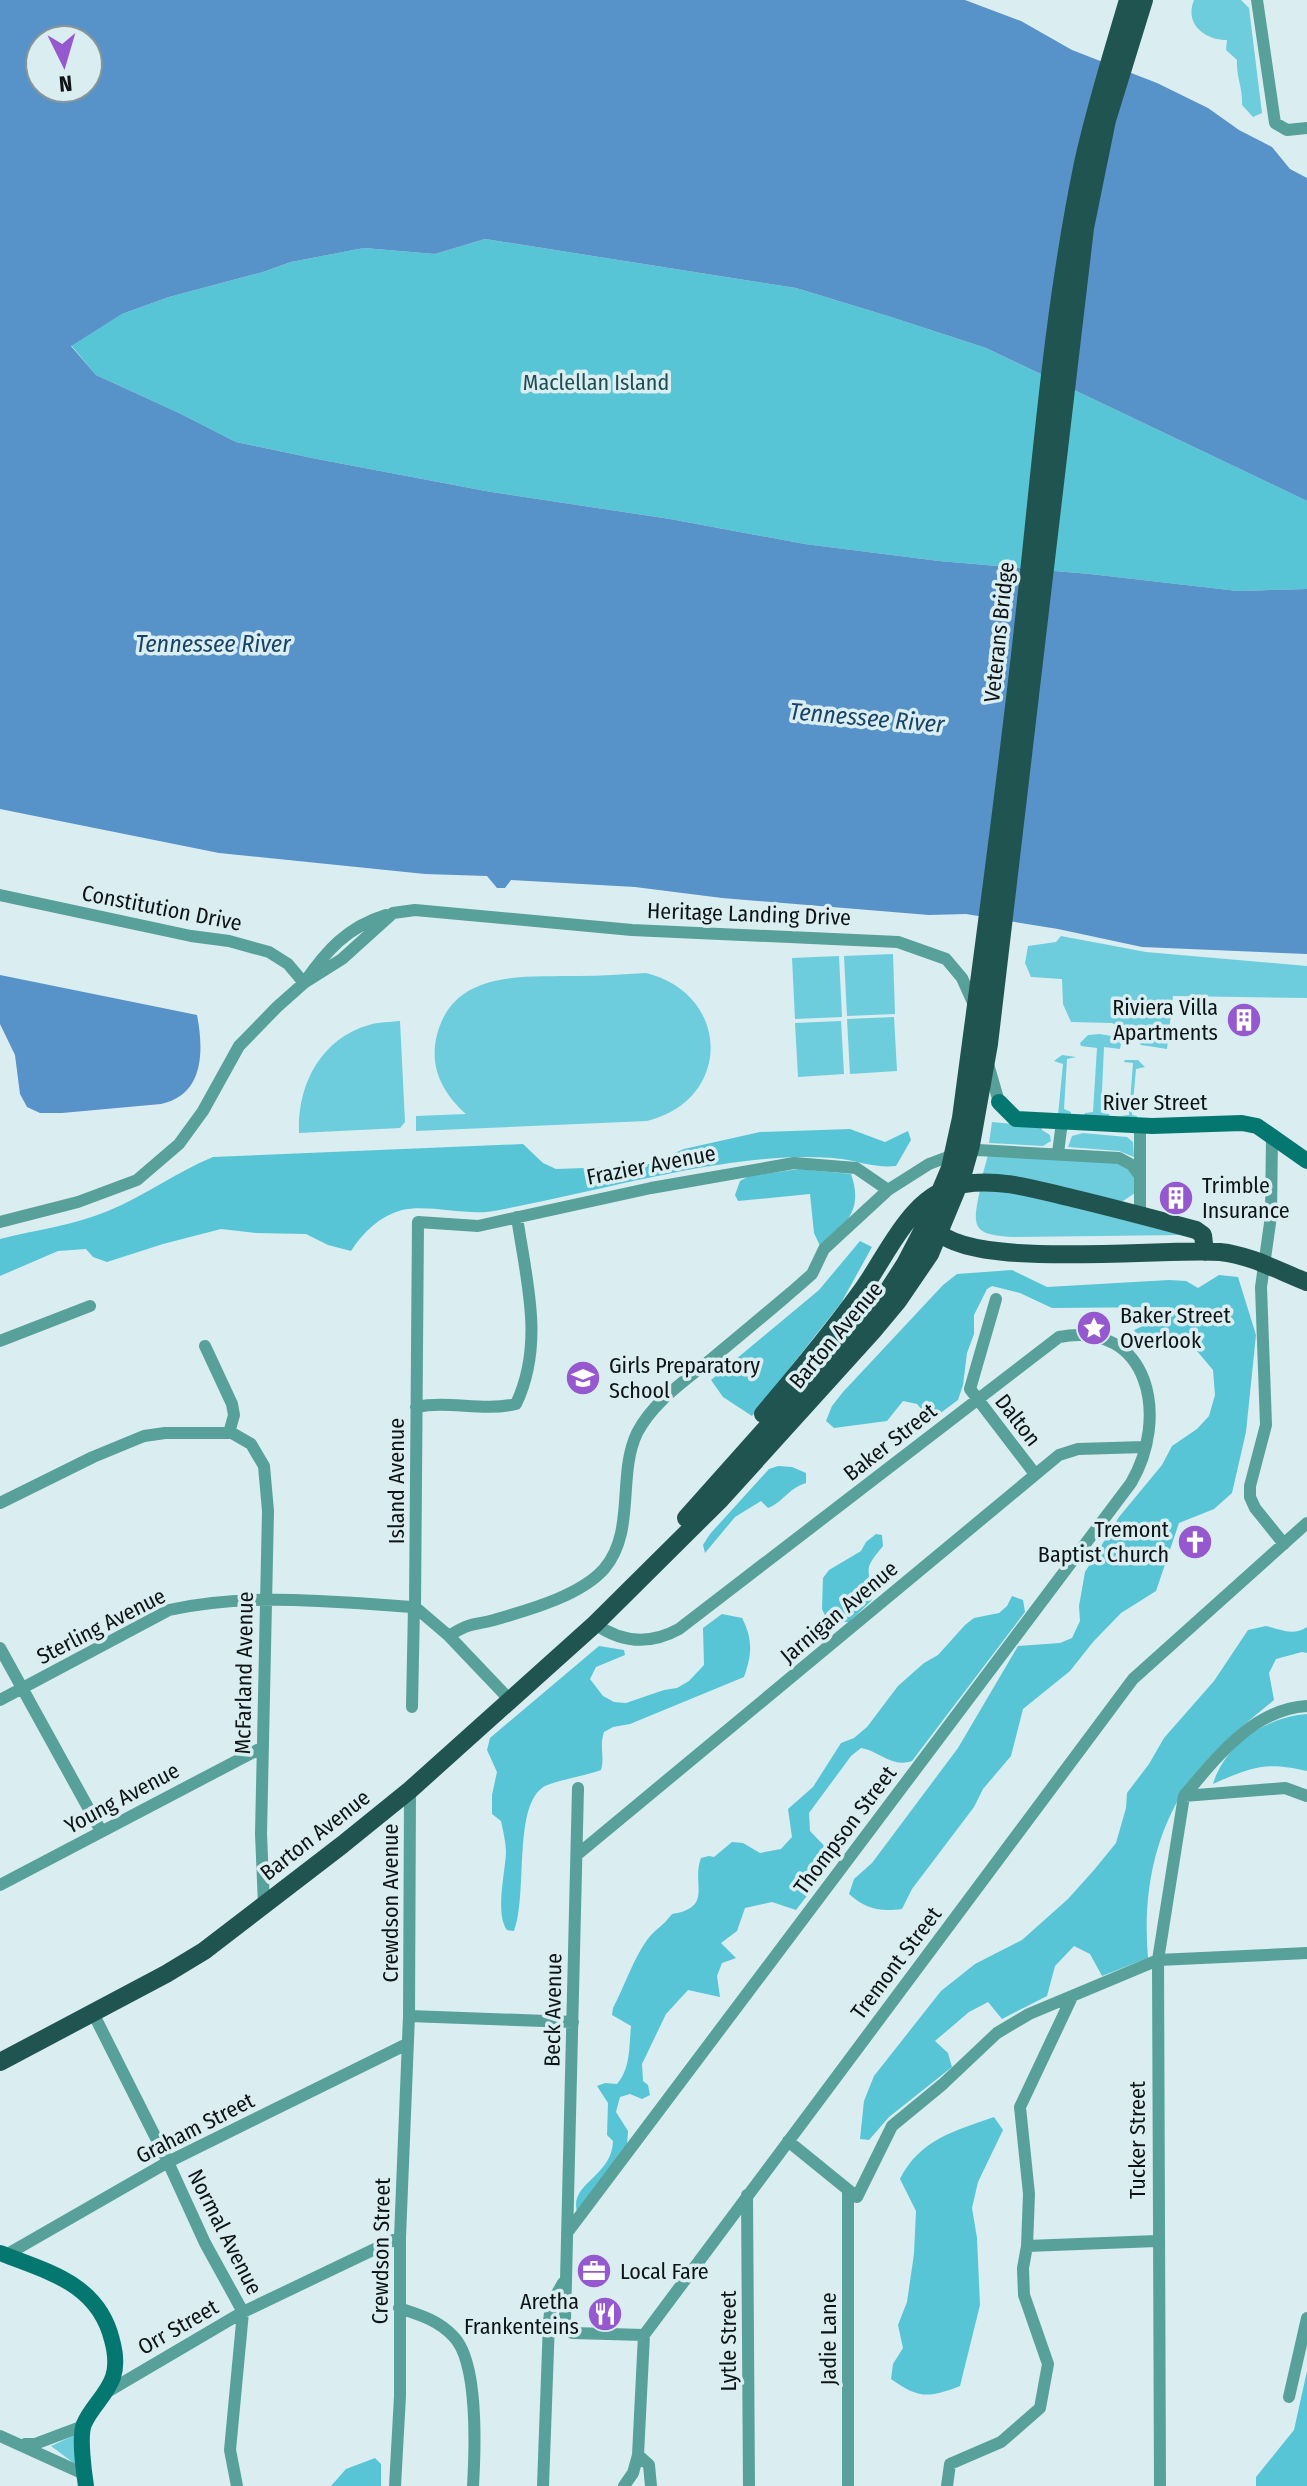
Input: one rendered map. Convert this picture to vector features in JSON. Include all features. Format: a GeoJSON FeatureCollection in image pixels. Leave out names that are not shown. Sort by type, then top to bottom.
{"type":"FeatureCollection","features":[{"type":"Feature","properties":{"kind":"main road","name":"Veterans Bridge"},"geometry":{"type":"LineString","coordinates":[[939,1235],[971,1145],[989,1044],[1083,241],[1107,120],[1140,3]]}},
{"type":"Feature","properties":{"kind":"main road","name":"Veterans Bridge"},"geometry":{"type":"LineString","coordinates":[[905,1264],[950,1168],[961,1118],[1013,722],[1057,320],[1069,238],[1099,99],[1140,3]]}},
{"type":"Feature","properties":{"kind":"main road"},"geometry":{"type":"LineString","coordinates":[[989,1044],[981,1124],[956,1220],[959,1234],[971,1243],[996,1252]]}},
{"type":"Feature","properties":{"kind":"main road"},"geometry":{"type":"LineString","coordinates":[[661,1547],[719,1467],[865,1287],[898,1231],[935,1196],[962,1184],[999,1183],[1196,1230],[1203,1235],[1205,1252]]}},
{"type":"Feature","properties":{"kind":"main road"},"geometry":{"type":"LineString","coordinates":[[929,1218],[939,1235],[960,1245],[996,1252],[1205,1252],[1238,1256],[1307,1282]]}},
{"type":"Feature","properties":{"kind":"main road","name":"Barton Avenue"},"geometry":{"type":"LineString","coordinates":[[1,2058],[93,2013],[191,1959],[410,1790],[595,1624],[721,1499],[898,1301],[939,1235]]}},
{"type":"Feature","properties":{"kind":"main road","name":"Barton Avenue"},"geometry":{"type":"LineString","coordinates":[[623,1595],[661,1547],[876,1306],[905,1264]]}},
{"type":"Feature","properties":{"kind":"street"},"geometry":{"type":"LineString","coordinates":[[1257,0],[1275,123],[1287,130],[1307,128]]}},
{"type":"Feature","properties":{"kind":"street","name":"Constitution Drive"},"geometry":{"type":"LineString","coordinates":[[0,895],[191,936],[229,941],[269,952],[288,964],[304,983]]}},
{"type":"Feature","properties":{"kind":"street","name":"Heritage Landing Drive"},"geometry":{"type":"LineString","coordinates":[[0,1222],[78,1202],[137,1180],[179,1144],[203,1111],[239,1046],[304,983],[342,959],[393,913],[415,910],[632,930],[857,938],[898,942],[925,950],[946,959],[962,978],[978,1013],[986,1060],[999,1102]]}},
{"type":"Feature","properties":{"kind":"street","name":"River Street"},"geometry":{"type":"LineString","coordinates":[[999,1102],[1016,1119],[1140,1126],[1242,1123],[1257,1126],[1307,1161]]}},
{"type":"Feature","properties":{"kind":"street"},"geometry":{"type":"LineString","coordinates":[[1058,1153],[1062,1122]]}},
{"type":"Feature","properties":{"kind":"street"},"geometry":{"type":"LineString","coordinates":[[1140,1126],[1140,1215]]}},
{"type":"Feature","properties":{"kind":"street"},"geometry":{"type":"LineString","coordinates":[[1272,1136],[1271,1216],[1261,1287],[1267,1412],[1250,1497],[1284,1544]]}},
{"type":"Feature","properties":{"kind":"street"},"geometry":{"type":"LineString","coordinates":[[449,1636],[468,1623],[487,1622],[539,1607],[603,1571],[612,1559],[620,1535],[631,1453],[637,1433],[653,1410],[804,1282],[812,1274],[824,1249],[888,1190],[929,1164],[978,1150],[1119,1158],[1132,1165],[1140,1176]]}},
{"type":"Feature","properties":{"kind":"street","name":"Frazier Avenue"},"geometry":{"type":"LineString","coordinates":[[418,1222],[478,1226],[651,1188],[794,1163],[856,1168],[888,1190]]}},
{"type":"Feature","properties":{"kind":"street"},"geometry":{"type":"LineString","coordinates":[[416,1407],[432,1404],[493,1409],[516,1404],[527,1373],[533,1315],[517,1217]]}},
{"type":"Feature","properties":{"kind":"street","name":"Island Avenue"},"geometry":{"type":"LineString","coordinates":[[412,1707],[418,1222]]}},
{"type":"Feature","properties":{"kind":"street","name":"Dalton"},"geometry":{"type":"LineString","coordinates":[[996,1299],[970,1389],[1035,1474]]}},
{"type":"Feature","properties":{"kind":"street"},"geometry":{"type":"LineString","coordinates":[[0,1341],[90,1306]]}},
{"type":"Feature","properties":{"kind":"street","name":"Baker Street"},"geometry":{"type":"LineString","coordinates":[[595,1624],[607,1633],[630,1639],[660,1639],[679,1629],[1059,1337],[1090,1335],[1113,1342],[1134,1359],[1146,1381],[1150,1401],[1144,1447]]}},
{"type":"Feature","properties":{"kind":"street"},"geometry":{"type":"LineString","coordinates":[[0,1503],[93,1457],[144,1436],[229,1433],[234,1415],[232,1404],[205,1346]]}},
{"type":"Feature","properties":{"kind":"street","name":"McFarland Avenue"},"geometry":{"type":"LineString","coordinates":[[229,1433],[251,1444],[264,1466],[268,1511],[261,1834],[264,1905]]}},
{"type":"Feature","properties":{"kind":"street","name":"Jarnigan Avenue"},"geometry":{"type":"LineString","coordinates":[[578,1854],[1066,1451],[1144,1447]]}},
{"type":"Feature","properties":{"kind":"street","name":"Thompson Street"},"geometry":{"type":"LineString","coordinates":[[567,2233],[1131,1483],[1139,1470],[1144,1447]]}},
{"type":"Feature","properties":{"kind":"street","name":"Tremont Street"},"geometry":{"type":"LineString","coordinates":[[644,2335],[1133,1679],[1307,1523]]}},
{"type":"Feature","properties":{"kind":"street","name":"Sterling Avenue"},"geometry":{"type":"LineString","coordinates":[[0,1700],[169,1610],[199,1603],[265,1600],[414,1606]]}},
{"type":"Feature","properties":{"kind":"street"},"geometry":{"type":"LineString","coordinates":[[414,1606],[449,1636],[510,1700]]}},
{"type":"Feature","properties":{"kind":"street"},"geometry":{"type":"LineString","coordinates":[[0,1648],[101,1831]]}},
{"type":"Feature","properties":{"kind":"street"},"geometry":{"type":"LineString","coordinates":[[1184,1796],[1245,1730],[1273,1716],[1307,1706]]}},
{"type":"Feature","properties":{"kind":"street","name":"Young Avenue"},"geometry":{"type":"LineString","coordinates":[[0,1885],[263,1747]]}},
{"type":"Feature","properties":{"kind":"street","name":"Beck Avenue"},"geometry":{"type":"LineString","coordinates":[[567,2233],[578,1788]]}},
{"type":"Feature","properties":{"kind":"street"},"geometry":{"type":"LineString","coordinates":[[1184,1796],[1285,1788],[1307,1796]]}},
{"type":"Feature","properties":{"kind":"street","name":"Crewdson Avenue"},"geometry":{"type":"LineString","coordinates":[[409,2016],[410,1790]]}},
{"type":"Feature","properties":{"kind":"street","name":"Tucker Street"},"geometry":{"type":"LineString","coordinates":[[1160,2486],[1158,1960],[1184,1796]]}},
{"type":"Feature","properties":{"kind":"street"},"geometry":{"type":"LineString","coordinates":[[788,2141],[857,2197],[892,2126],[997,2033],[1029,2014],[1158,1960],[1307,1953]]}},
{"type":"Feature","properties":{"kind":"street"},"geometry":{"type":"LineString","coordinates":[[947,2486],[950,2464],[1001,2442],[1040,2408],[1048,2364],[1024,2295],[1029,2194],[1020,2107],[1072,1997]]}},
{"type":"Feature","properties":{"kind":"street","name":"Normal Avenue"},"geometry":{"type":"LineString","coordinates":[[93,2013],[205,2243],[243,2312],[230,2450],[237,2486]]}},
{"type":"Feature","properties":{"kind":"street"},"geometry":{"type":"LineString","coordinates":[[409,2016],[573,2022]]}},
{"type":"Feature","properties":{"kind":"street","name":"Crewdson Street"},"geometry":{"type":"LineString","coordinates":[[395,2486],[400,2396],[400,2237],[409,2016]]}},
{"type":"Feature","properties":{"kind":"street","name":"Graham Street"},"geometry":{"type":"LineString","coordinates":[[3,2254],[168,2162],[407,2044]]}},
{"type":"Feature","properties":{"kind":"street","name":"Jadie Lane"},"geometry":{"type":"LineString","coordinates":[[848,2191],[848,2486]]}},
{"type":"Feature","properties":{"kind":"street","name":"Lytle Street"},"geometry":{"type":"LineString","coordinates":[[747,2195],[749,2486]]}},
{"type":"Feature","properties":{"kind":"street"},"geometry":{"type":"LineString","coordinates":[[567,2233],[565,2321],[572,2333],[644,2335],[638,2455],[633,2473],[624,2486]]}},
{"type":"Feature","properties":{"kind":"street","name":"Orr Street"},"geometry":{"type":"LineString","coordinates":[[107,2392],[243,2312],[400,2237]]}},
{"type":"Feature","properties":{"kind":"street"},"geometry":{"type":"LineString","coordinates":[[1027,2246],[1157,2241]]}},
{"type":"Feature","properties":{"kind":"street"},"geometry":{"type":"LineString","coordinates":[[3,2254],[68,2280],[97,2304],[111,2333],[115,2350],[115,2372],[107,2392],[83,2426],[35,2444],[22,2444]]}},
{"type":"Feature","properties":{"kind":"street"},"geometry":{"type":"LineString","coordinates":[[543,2486],[549,2322],[551,2304],[564,2280]]}},
{"type":"Feature","properties":{"kind":"street"},"geometry":{"type":"LineString","coordinates":[[399,2308],[433,2319],[456,2338],[468,2369],[475,2421],[473,2486]]}},
{"type":"Feature","properties":{"kind":"street"},"geometry":{"type":"LineString","coordinates":[[1289,2397],[1307,2318]]}},
{"type":"Feature","properties":{"kind":"street"},"geometry":{"type":"LineString","coordinates":[[83,2426],[85,2480]]}},
{"type":"Feature","properties":{"kind":"street"},"geometry":{"type":"LineString","coordinates":[[0,2436],[22,2444],[85,2480]]}},
{"type":"Feature","properties":{"kind":"street"},"geometry":{"type":"LineString","coordinates":[[638,2455],[649,2465],[651,2486]]}},
{"type":"Feature","properties":{"kind":"shaded area"},"geometry":{"type":"Polygon","coordinates":[[[1194,0],[1241,0],[1249,8],[1262,113],[1253,117],[1242,105],[1237,60],[1226,50],[1227,40],[1211,37],[1198,29],[1192,16],[1194,0]]]}},
{"type":"Feature","properties":{"kind":"shaded area"},"geometry":{"type":"Polygon","coordinates":[[[1061,936],[1146,952],[1307,966],[1307,998],[1173,996],[1167,1049],[1141,1045],[1133,1035],[1112,1023],[1071,1022],[1063,1004],[1062,979],[1031,977],[1025,963],[1028,946],[1056,942],[1061,936]]]}},
{"type":"Feature","properties":{"kind":"shaded area"},"geometry":{"type":"Polygon","coordinates":[[[893,954],[895,1014],[847,1016],[844,956],[893,954]]]}},
{"type":"Feature","properties":{"kind":"shaded area"},"geometry":{"type":"Polygon","coordinates":[[[839,956],[842,1017],[795,1019],[792,958],[839,956]]]}},
{"type":"Feature","properties":{"kind":"shaded area"},"geometry":{"type":"Polygon","coordinates":[[[646,973],[674,985],[694,1002],[706,1024],[711,1047],[707,1070],[695,1092],[675,1109],[647,1121],[416,1131],[416,1116],[466,1114],[440,1081],[435,1050],[444,1016],[457,1000],[473,989],[513,978],[646,973]]]}},
{"type":"Feature","properties":{"kind":"shaded area"},"geometry":{"type":"Polygon","coordinates":[[[894,1017],[897,1071],[850,1074],[847,1019],[894,1017]]]}},
{"type":"Feature","properties":{"kind":"shaded area"},"geometry":{"type":"Polygon","coordinates":[[[400,1021],[405,1122],[400,1128],[299,1133],[299,1115],[307,1082],[325,1053],[352,1032],[373,1024],[400,1021]]]}},
{"type":"Feature","properties":{"kind":"shaded area"},"geometry":{"type":"Polygon","coordinates":[[[841,1021],[844,1074],[798,1077],[795,1023],[841,1021]]]}},
{"type":"Feature","properties":{"kind":"shaded area"},"geometry":{"type":"Polygon","coordinates":[[[1088,1035],[1111,1036],[1121,1044],[1120,1049],[1104,1047],[1101,1112],[1109,1114],[1110,1119],[1084,1115],[1093,1112],[1097,1048],[1081,1046],[1080,1043],[1088,1035]]]}},
{"type":"Feature","properties":{"kind":"shaded area"},"geometry":{"type":"Polygon","coordinates":[[[1062,1055],[1076,1057],[1067,1059],[1064,1109],[1071,1112],[1071,1116],[1058,1115],[1063,1064],[1054,1061],[1062,1055]]]}},
{"type":"Feature","properties":{"kind":"shaded area"},"geometry":{"type":"Polygon","coordinates":[[[1125,1060],[1138,1060],[1145,1067],[1136,1069],[1132,1115],[1137,1119],[1120,1116],[1129,1115],[1133,1063],[1125,1060]]]}},
{"type":"Feature","properties":{"kind":"shaded area"},"geometry":{"type":"Polygon","coordinates":[[[992,1122],[1042,1127],[1050,1135],[1051,1141],[1043,1146],[989,1143],[992,1122]]]}},
{"type":"Feature","properties":{"kind":"shaded area"},"geometry":{"type":"Polygon","coordinates":[[[1083,1133],[1127,1137],[1133,1142],[1134,1157],[1119,1151],[1068,1147],[1072,1136],[1083,1133]]]}},
{"type":"Feature","properties":{"kind":"shaded area"},"geometry":{"type":"Polygon","coordinates":[[[988,1155],[1120,1163],[1133,1175],[1135,1193],[1123,1201],[1114,1201],[982,1177],[988,1155]]]}},
{"type":"Feature","properties":{"kind":"shaded area"},"geometry":{"type":"Polygon","coordinates":[[[980,1190],[1019,1192],[1181,1235],[1013,1237],[989,1234],[978,1227],[976,1221],[980,1190]]]}},
{"type":"Feature","properties":{"kind":"shaded area"},"geometry":{"type":"Polygon","coordinates":[[[75,2435],[78,2462],[75,2464],[51,2446],[75,2435]]]}},
{"type":"Feature","properties":{"kind":"green space","name":"Maclellan Island"},"geometry":{"type":"Polygon","coordinates":[[[485,239],[796,288],[986,348],[1307,501],[1307,589],[1238,591],[939,561],[805,544],[670,519],[491,492],[317,459],[236,442],[96,375],[71,345],[122,314],[169,297],[291,262],[364,248],[435,254],[485,239]]]}},
{"type":"Feature","properties":{"kind":"green space"},"geometry":{"type":"Polygon","coordinates":[[[850,1129],[885,1142],[908,1131],[911,1140],[896,1166],[824,1157],[755,1160],[680,1172],[494,1211],[402,1210],[386,1216],[373,1226],[351,1251],[328,1245],[306,1234],[221,1229],[107,1262],[93,1257],[86,1249],[58,1251],[0,1276],[0,1239],[69,1224],[108,1211],[213,1157],[523,1144],[543,1163],[556,1169],[644,1166],[684,1149],[760,1132],[850,1129]]]}},
{"type":"Feature","properties":{"kind":"green space"},"geometry":{"type":"Polygon","coordinates":[[[799,1169],[851,1174],[854,1207],[844,1224],[821,1248],[814,1233],[810,1194],[738,1201],[735,1195],[740,1181],[749,1176],[799,1169]]]}},
{"type":"Feature","properties":{"kind":"green space"},"geometry":{"type":"Polygon","coordinates":[[[860,1241],[872,1247],[841,1303],[752,1416],[723,1397],[711,1380],[819,1290],[860,1241]]]}},
{"type":"Feature","properties":{"kind":"green space"},"geometry":{"type":"Polygon","coordinates":[[[1012,1270],[1047,1287],[1169,1280],[1186,1281],[1198,1288],[1219,1275],[1238,1277],[1256,1335],[1246,1432],[1232,1493],[1214,1509],[1179,1523],[1156,1591],[1121,1613],[1070,1671],[1023,1709],[1011,1756],[983,1789],[974,1807],[912,1889],[902,1909],[874,1908],[849,1894],[854,1879],[872,1863],[958,1748],[1018,1646],[1060,1643],[1072,1638],[1080,1621],[1079,1606],[1085,1572],[1119,1517],[1162,1465],[1172,1446],[1197,1429],[1209,1416],[1215,1395],[1213,1370],[1186,1338],[1151,1342],[1144,1340],[1134,1330],[1154,1321],[1170,1307],[1052,1308],[1020,1293],[992,1286],[987,1289],[974,1315],[974,1334],[958,1400],[931,1420],[917,1404],[903,1401],[887,1421],[834,1428],[826,1421],[832,1406],[843,1392],[943,1285],[957,1274],[1012,1270]]]}},
{"type":"Feature","properties":{"kind":"green space"},"geometry":{"type":"Polygon","coordinates":[[[792,1467],[806,1473],[806,1483],[794,1488],[768,1508],[761,1501],[735,1517],[705,1553],[703,1545],[710,1534],[769,1469],[792,1467]]]}},
{"type":"Feature","properties":{"kind":"green space"},"geometry":{"type":"Polygon","coordinates":[[[876,1534],[882,1535],[883,1546],[869,1568],[875,1594],[871,1601],[849,1622],[834,1622],[826,1618],[822,1609],[823,1578],[829,1570],[861,1551],[876,1534]]]}},
{"type":"Feature","properties":{"kind":"green space"},"geometry":{"type":"Polygon","coordinates":[[[1012,1596],[1023,1600],[1025,1612],[912,1761],[892,1761],[861,1748],[851,1756],[809,1813],[810,1831],[832,1854],[833,1862],[796,1910],[772,1902],[745,1908],[737,1931],[721,1943],[736,1958],[722,1963],[717,1976],[720,1997],[688,1990],[666,2014],[642,2064],[643,2081],[648,2085],[650,2095],[642,2099],[630,2094],[620,2097],[616,2112],[628,2131],[627,2145],[577,2212],[579,2194],[611,2153],[613,2141],[607,2135],[608,2103],[597,2086],[617,2084],[622,2078],[631,2026],[612,2015],[613,2008],[648,1939],[672,1914],[685,1911],[697,1900],[701,1858],[714,1857],[732,1842],[743,1843],[760,1853],[781,1849],[792,1837],[788,1809],[813,1787],[841,1743],[854,1738],[867,1727],[898,1686],[938,1655],[965,1625],[974,1618],[999,1613],[1012,1596]]]}},
{"type":"Feature","properties":{"kind":"green space"},"geometry":{"type":"Polygon","coordinates":[[[722,1614],[742,1618],[746,1626],[750,1647],[744,1677],[630,1724],[613,1727],[604,1732],[601,1770],[542,1788],[533,1799],[527,1815],[518,1915],[514,1931],[507,1930],[501,1904],[506,1849],[501,1821],[492,1814],[497,1772],[487,1750],[490,1738],[599,1646],[624,1650],[625,1655],[596,1667],[590,1679],[603,1696],[614,1702],[626,1703],[677,1688],[689,1681],[704,1665],[703,1628],[722,1614]]]}},
{"type":"Feature","properties":{"kind":"green space"},"geometry":{"type":"Polygon","coordinates":[[[1266,1626],[1292,1632],[1307,1627],[1307,1653],[1276,1659],[1269,1673],[1274,1700],[1209,1758],[1173,1810],[1155,1857],[1150,1881],[1148,1958],[1102,1976],[1090,1954],[1074,1946],[1055,1966],[1047,1996],[1002,2019],[988,2002],[969,2012],[935,2041],[948,2053],[952,2067],[889,2117],[869,2140],[860,2139],[864,2101],[874,2076],[941,1991],[975,1964],[1022,1940],[1068,1899],[1094,1870],[1116,1843],[1127,1793],[1164,1738],[1214,1681],[1248,1630],[1266,1626]]]}},
{"type":"Feature","properties":{"kind":"green space"},"geometry":{"type":"Polygon","coordinates":[[[1307,1714],[1307,1771],[1280,1766],[1258,1767],[1213,1784],[1227,1757],[1249,1735],[1277,1721],[1307,1714]]]}},
{"type":"Feature","properties":{"kind":"green space"},"geometry":{"type":"Polygon","coordinates":[[[994,2117],[1003,2130],[978,2182],[972,2208],[977,2238],[980,2305],[960,2386],[940,2393],[917,2393],[891,2379],[893,2364],[903,2348],[898,2325],[907,2302],[916,2211],[900,2179],[908,2165],[928,2145],[952,2132],[994,2117]]]}},
{"type":"Feature","properties":{"kind":"green space"},"geometry":{"type":"Polygon","coordinates":[[[1307,2371],[1307,2486],[1256,2486],[1256,2477],[1294,2430],[1307,2371]]]}},
{"type":"Feature","properties":{"kind":"green space"},"geometry":{"type":"Polygon","coordinates":[[[375,2458],[381,2464],[381,2486],[331,2486],[346,2469],[375,2458]]]}},
{"type":"Feature","properties":{"kind":"water","name":"Tennessee River"},"geometry":{"type":"Polygon","coordinates":[[[0,0],[965,0],[1021,21],[1072,50],[1157,83],[1208,108],[1239,130],[1272,147],[1290,169],[1307,178],[1307,501],[986,348],[891,317],[796,288],[485,239],[435,254],[364,248],[291,262],[169,297],[122,314],[71,346],[96,375],[236,442],[317,459],[491,492],[670,519],[805,544],[939,561],[1238,591],[1307,589],[1307,954],[1142,947],[966,914],[929,915],[722,898],[635,887],[511,880],[505,888],[497,888],[487,876],[425,874],[219,853],[0,809],[0,0]]]}},
{"type":"Feature","properties":{"kind":"water"},"geometry":{"type":"Polygon","coordinates":[[[0,975],[197,1015],[200,1057],[193,1081],[175,1099],[161,1104],[62,1113],[40,1113],[27,1107],[20,1094],[15,1055],[0,1024],[0,975]]]}},
{"type":"Feature","properties":{"kind":"place","name":"Riviera Villa Apartments"},"geometry":{"type":"Point","coordinates":[1244,1020]}},
{"type":"Feature","properties":{"kind":"place","name":"Trimble Insurance"},"geometry":{"type":"Point","coordinates":[1176,1198]}},
{"type":"Feature","properties":{"kind":"place","name":"Baker Street Overlook"},"geometry":{"type":"Point","coordinates":[1094,1328]}},
{"type":"Feature","properties":{"kind":"place","name":"Girls Preparatory School"},"geometry":{"type":"Point","coordinates":[583,1378]}},
{"type":"Feature","properties":{"kind":"place","name":"Tremont Baptist Church"},"geometry":{"type":"Point","coordinates":[1195,1542]}},
{"type":"Feature","properties":{"kind":"place","name":"Local Fare"},"geometry":{"type":"Point","coordinates":[594,2271]}},
{"type":"Feature","properties":{"kind":"place","name":"Aretha Frankenteins"},"geometry":{"type":"Point","coordinates":[605,2314]}}]}
